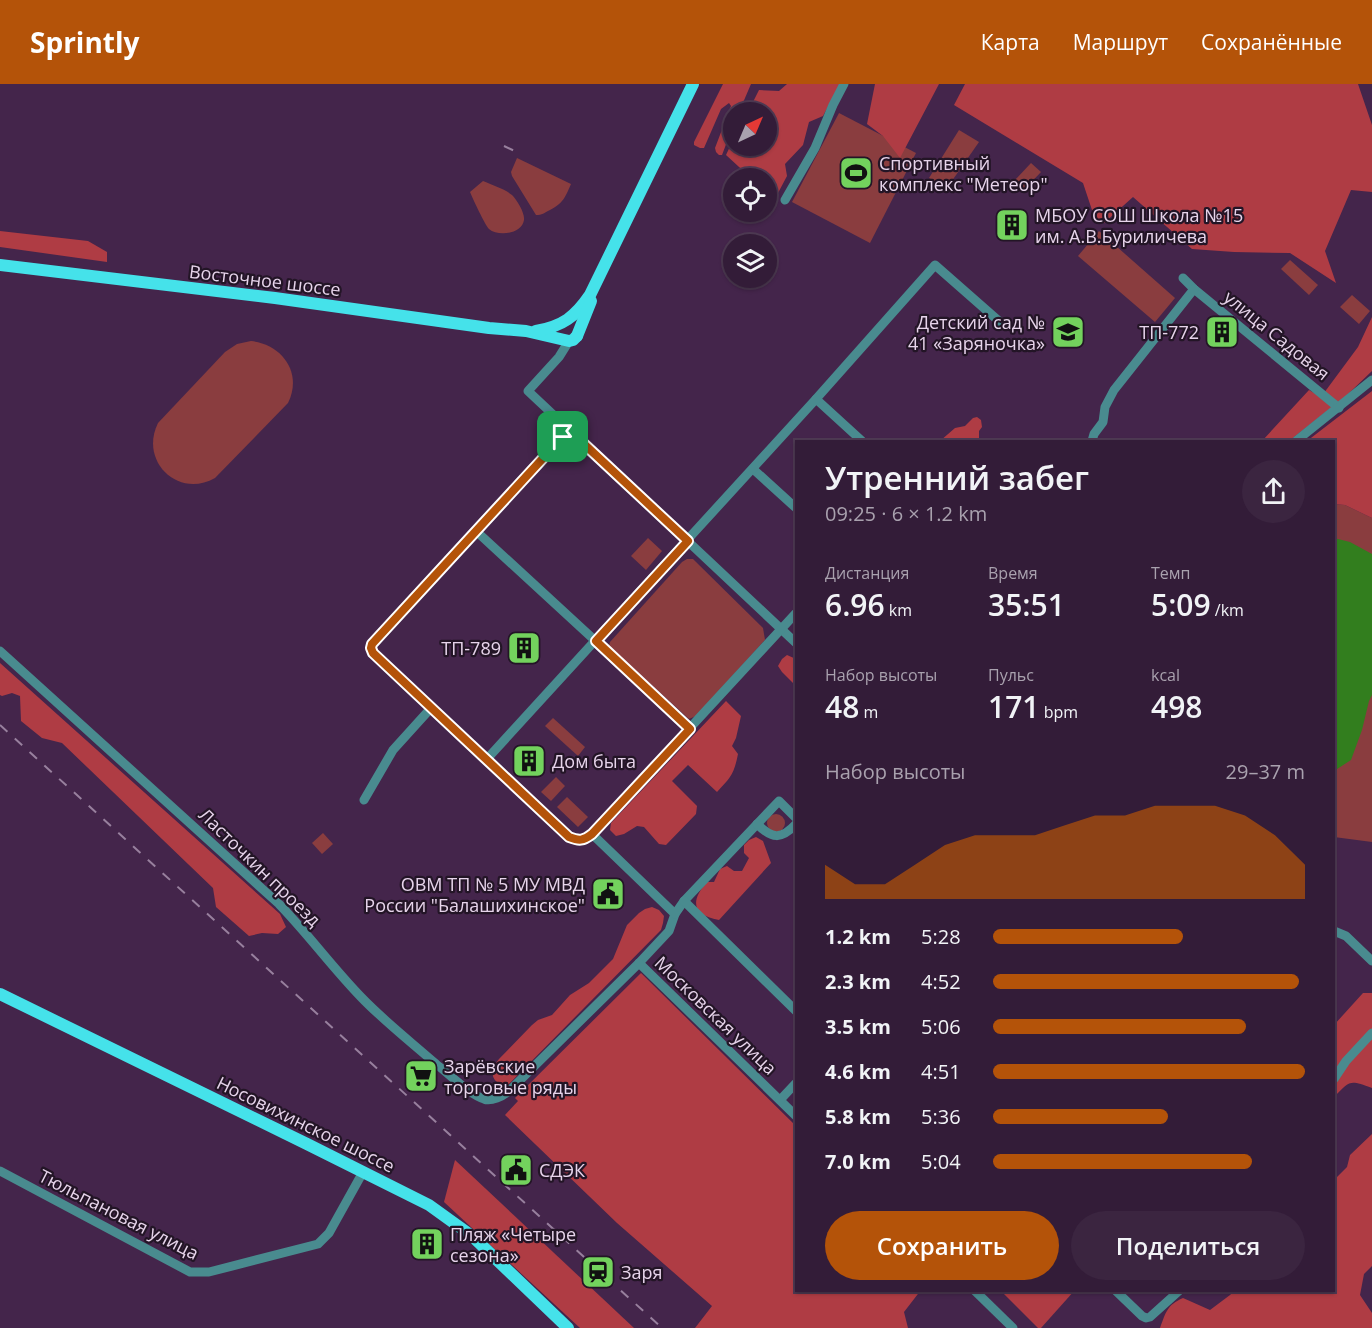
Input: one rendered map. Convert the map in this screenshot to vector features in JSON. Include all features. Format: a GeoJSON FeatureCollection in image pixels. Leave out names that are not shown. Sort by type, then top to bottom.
{"type":"FeatureCollection","features":[{"type":"Feature","properties":{"kind":"main road","name":"Восточное шоссе"},"geometry":{"type":"LineString","coordinates":[[0,265],[267,297],[570,339],[693,84]]}},
{"type":"Feature","properties":{"kind":"main road","name":"Восточное шоссе"},"geometry":{"type":"LineString","coordinates":[[526,332],[543,330],[565,322],[584,304],[599,279]]}},
{"type":"Feature","properties":{"kind":"main road"},"geometry":{"type":"LineString","coordinates":[[565,322],[571,322],[578,328],[570,339]]}},
{"type":"Feature","properties":{"kind":"main road","name":"Носовихинское шоссе"},"geometry":{"type":"LineString","coordinates":[[0,994],[429,1205],[464,1230],[562,1326]]}},
{"type":"Feature","properties":{"kind":"street"},"geometry":{"type":"LineString","coordinates":[[785,200],[815,148],[844,84]]}},
{"type":"Feature","properties":{"kind":"street"},"geometry":{"type":"LineString","coordinates":[[486,760],[688,541],[935,265],[1001,323]]}},
{"type":"Feature","properties":{"kind":"street","name":"улица Садовая"},"geometry":{"type":"LineString","coordinates":[[1183,278],[1339,408]]}},
{"type":"Feature","properties":{"kind":"street"},"geometry":{"type":"LineString","coordinates":[[1092,440],[1103,422],[1105,406],[1113,390],[1194,289]]}},
{"type":"Feature","properties":{"kind":"street"},"geometry":{"type":"LineString","coordinates":[[570,339],[559,357],[528,391],[795,642]]}},
{"type":"Feature","properties":{"kind":"street"},"geometry":{"type":"LineString","coordinates":[[1297,440],[1372,380]]}},
{"type":"Feature","properties":{"kind":"street"},"geometry":{"type":"LineString","coordinates":[[816,399],[861,440]]}},
{"type":"Feature","properties":{"kind":"street"},"geometry":{"type":"LineString","coordinates":[[569,430],[372,644],[371,648],[373,653],[569,837],[578,841],[592,834],[795,614]]}},
{"type":"Feature","properties":{"kind":"street"},"geometry":{"type":"LineString","coordinates":[[753,469],[795,507]]}},
{"type":"Feature","properties":{"kind":"street"},"geometry":{"type":"LineString","coordinates":[[476,531],[690,729]]}},
{"type":"Feature","properties":{"kind":"street","name":"Ласточкин проезд"},"geometry":{"type":"LineString","coordinates":[[0,651],[279,904],[350,986],[380,1016],[473,1094],[483,1099],[488,1100],[509,1091],[639,963]]}},
{"type":"Feature","properties":{"kind":"street"},"geometry":{"type":"LineString","coordinates":[[364,800],[393,750],[431,708]]}},
{"type":"Feature","properties":{"kind":"street"},"geometry":{"type":"LineString","coordinates":[[639,963],[669,931],[675,914],[684,901],[779,801],[795,817]]}},
{"type":"Feature","properties":{"kind":"street"},"geometry":{"type":"LineString","coordinates":[[757,824],[767,833],[778,836],[790,831],[795,825]]}},
{"type":"Feature","properties":{"kind":"street"},"geometry":{"type":"LineString","coordinates":[[592,834],[675,914]]}},
{"type":"Feature","properties":{"kind":"street"},"geometry":{"type":"LineString","coordinates":[[684,901],[795,1010]]}},
{"type":"Feature","properties":{"kind":"street"},"geometry":{"type":"LineString","coordinates":[[1335,931],[1346,936],[1372,962]]}},
{"type":"Feature","properties":{"kind":"street","name":"Московская улица"},"geometry":{"type":"LineString","coordinates":[[639,963],[795,1115]]}},
{"type":"Feature","properties":{"kind":"street"},"geometry":{"type":"LineString","coordinates":[[1335,1078],[1346,1061],[1372,1033]]}},
{"type":"Feature","properties":{"kind":"street"},"geometry":{"type":"LineString","coordinates":[[780,1100],[795,1084]]}},
{"type":"Feature","properties":{"kind":"street","name":"Тюльпановая улица"},"geometry":{"type":"LineString","coordinates":[[0,1171],[190,1272],[209,1272],[318,1244],[329,1233],[363,1172]]}},
{"type":"Feature","properties":{"kind":"street"},"geometry":{"type":"LineString","coordinates":[[976,1292],[1013,1328]]}},
{"type":"Feature","properties":{"kind":"street"},"geometry":{"type":"LineString","coordinates":[[1117,1292],[1142,1316],[1146,1317],[1150,1317],[1178,1292]]}},
{"type":"Feature","properties":{"kind":"shaded area"},"geometry":{"type":"Polygon","coordinates":[[[723,84],[751,84],[743,102],[723,102],[723,108],[704,148],[694,145],[723,84]]]}},
{"type":"Feature","properties":{"kind":"shaded area"},"geometry":{"type":"Polygon","coordinates":[[[787,84],[840,84],[823,116],[809,122],[803,145],[785,164],[787,176],[778,193],[777,168],[740,168],[727,156],[777,156],[777,102],[753,102],[759,90],[779,91],[787,84]]]}},
{"type":"Feature","properties":{"kind":"shaded area"},"geometry":{"type":"Polygon","coordinates":[[[875,84],[939,84],[900,158],[883,136],[867,124],[875,84]]]}},
{"type":"Feature","properties":{"kind":"shaded area"},"geometry":{"type":"Polygon","coordinates":[[[965,84],[1358,84],[1372,125],[1372,192],[1351,190],[1325,251],[1336,283],[1290,253],[1192,249],[1133,197],[1104,223],[1094,216],[1083,183],[954,105],[965,84]]]}},
{"type":"Feature","properties":{"kind":"shaded area","name":"Спортивный комплекс \"Метеор\""},"geometry":{"type":"Polygon","coordinates":[[[839,113],[916,153],[870,243],[792,202],[839,113]]]}},
{"type":"Feature","properties":{"kind":"shaded area"},"geometry":{"type":"Polygon","coordinates":[[[723,127],[722,155],[716,152],[715,148],[723,127]]]}},
{"type":"Feature","properties":{"kind":"shaded area"},"geometry":{"type":"Polygon","coordinates":[[[959,130],[979,142],[947,188],[929,178],[959,130]]]}},
{"type":"Feature","properties":{"kind":"shaded area"},"geometry":{"type":"Polygon","coordinates":[[[517,158],[571,184],[561,202],[545,213],[536,215],[512,176],[511,172],[517,158]]]}},
{"type":"Feature","properties":{"kind":"shaded area"},"geometry":{"type":"Polygon","coordinates":[[[1031,163],[1041,172],[1024,190],[1014,181],[1031,163]]]}},
{"type":"Feature","properties":{"kind":"shaded area"},"geometry":{"type":"Polygon","coordinates":[[[483,181],[506,191],[516,200],[524,217],[519,228],[509,233],[498,233],[489,229],[470,192],[483,181]]]}},
{"type":"Feature","properties":{"kind":"shaded area"},"geometry":{"type":"Polygon","coordinates":[[[0,231],[88,241],[107,252],[107,262],[0,247],[0,231]]]}},
{"type":"Feature","properties":{"kind":"shaded area"},"geometry":{"type":"Polygon","coordinates":[[[1099,231],[1175,298],[1155,322],[1078,256],[1099,231]]]}},
{"type":"Feature","properties":{"kind":"shaded area"},"geometry":{"type":"Polygon","coordinates":[[[1290,260],[1318,285],[1309,295],[1281,269],[1290,260]]]}},
{"type":"Feature","properties":{"kind":"shaded area"},"geometry":{"type":"Polygon","coordinates":[[[1352,295],[1370,311],[1359,324],[1340,307],[1352,295]]]}},
{"type":"Feature","properties":{"kind":"shaded area"},"geometry":{"type":"Polygon","coordinates":[[[1372,317],[1372,371],[1346,396],[1290,440],[1263,440],[1309,390],[1321,397],[1358,347],[1372,317]]]}},
{"type":"Feature","properties":{"kind":"shaded area"},"geometry":{"type":"Polygon","coordinates":[[[251,341],[272,348],[287,362],[293,381],[288,403],[215,478],[201,483],[188,484],[176,480],[158,463],[154,451],[153,437],[158,423],[225,352],[237,344],[251,341]]]}},
{"type":"Feature","properties":{"kind":"shaded area"},"geometry":{"type":"Polygon","coordinates":[[[1372,391],[1372,518],[1345,505],[1335,504],[1335,440],[1308,440],[1372,391]]]}},
{"type":"Feature","properties":{"kind":"shaded area"},"geometry":{"type":"Polygon","coordinates":[[[977,417],[981,420],[979,440],[941,440],[955,428],[965,426],[977,417]]]}},
{"type":"Feature","properties":{"kind":"shaded area"},"geometry":{"type":"Polygon","coordinates":[[[1335,504],[1345,505],[1372,518],[1372,842],[1335,837],[1335,504]]]}},
{"type":"Feature","properties":{"kind":"shaded area"},"geometry":{"type":"Polygon","coordinates":[[[648,538],[662,551],[646,570],[631,556],[648,538]]]}},
{"type":"Feature","properties":{"kind":"shaded area"},"geometry":{"type":"Polygon","coordinates":[[[1335,538],[1350,542],[1372,554],[1372,695],[1351,760],[1335,770],[1335,538]]]}},
{"type":"Feature","properties":{"kind":"shaded area"},"geometry":{"type":"Polygon","coordinates":[[[687,559],[693,559],[763,628],[765,640],[696,716],[689,719],[609,646],[610,642],[687,559]]]}},
{"type":"Feature","properties":{"kind":"shaded area"},"geometry":{"type":"Polygon","coordinates":[[[787,655],[795,659],[795,685],[778,666],[787,655]]]}},
{"type":"Feature","properties":{"kind":"shaded area"},"geometry":{"type":"Polygon","coordinates":[[[0,663],[280,914],[286,927],[278,934],[262,933],[249,936],[216,907],[213,888],[62,743],[42,738],[21,721],[20,696],[12,693],[0,695],[0,663]]]}},
{"type":"Feature","properties":{"kind":"shaded area"},"geometry":{"type":"Polygon","coordinates":[[[726,701],[741,716],[732,746],[738,754],[737,761],[726,783],[717,792],[688,765],[672,781],[697,806],[696,814],[666,845],[659,844],[644,827],[637,826],[616,836],[610,830],[611,823],[726,701]]]}},
{"type":"Feature","properties":{"kind":"shaded area"},"geometry":{"type":"Polygon","coordinates":[[[553,718],[585,747],[578,756],[545,726],[553,718]]]}},
{"type":"Feature","properties":{"kind":"shaded area"},"geometry":{"type":"Polygon","coordinates":[[[556,777],[565,786],[551,801],[541,792],[556,777]]]}},
{"type":"Feature","properties":{"kind":"shaded area"},"geometry":{"type":"Polygon","coordinates":[[[567,797],[588,817],[578,827],[557,807],[567,797]]]}},
{"type":"Feature","properties":{"kind":"shaded area"},"geometry":{"type":"Polygon","coordinates":[[[776,814],[782,817],[785,823],[782,829],[776,832],[770,829],[767,823],[770,817],[776,814]]]}},
{"type":"Feature","properties":{"kind":"shaded area"},"geometry":{"type":"Polygon","coordinates":[[[323,833],[333,844],[322,854],[312,843],[323,833]]]}},
{"type":"Feature","properties":{"kind":"shaded area"},"geometry":{"type":"Polygon","coordinates":[[[756,837],[763,841],[771,863],[719,920],[703,915],[696,906],[702,889],[707,882],[714,882],[720,869],[727,866],[734,871],[742,871],[749,858],[744,853],[744,845],[756,837]]]}},
{"type":"Feature","properties":{"kind":"shaded area"},"geometry":{"type":"Polygon","coordinates":[[[652,907],[664,916],[661,930],[507,1086],[497,1082],[493,1072],[499,1059],[532,1025],[552,1015],[570,995],[589,983],[613,959],[627,925],[639,913],[652,907]]]}},
{"type":"Feature","properties":{"kind":"shaded area"},"geometry":{"type":"Polygon","coordinates":[[[641,973],[795,1125],[795,1292],[919,1292],[904,1312],[908,1328],[695,1328],[712,1306],[617,1223],[505,1115],[518,1101],[515,1098],[641,973]]]}},
{"type":"Feature","properties":{"kind":"shaded area"},"geometry":{"type":"Polygon","coordinates":[[[1363,993],[1372,993],[1372,1088],[1351,1083],[1335,1096],[1335,1024],[1363,993]]]}},
{"type":"Feature","properties":{"kind":"shaded area"},"geometry":{"type":"Polygon","coordinates":[[[1372,1134],[1372,1266],[1364,1274],[1360,1295],[1372,1313],[1372,1328],[1160,1328],[1168,1310],[1183,1298],[1210,1310],[1233,1292],[1335,1292],[1335,1179],[1347,1167],[1350,1155],[1372,1134]]]}},
{"type":"Feature","properties":{"kind":"shaded area"},"geometry":{"type":"Polygon","coordinates":[[[455,1160],[634,1328],[580,1328],[444,1202],[455,1160]]]}},
{"type":"Feature","properties":{"kind":"shaded area"},"geometry":{"type":"Polygon","coordinates":[[[1002,1292],[1073,1292],[1041,1328],[1038,1328],[1002,1292]]]}},
{"type":"Feature","properties":{"kind":"railway"},"geometry":{"type":"LineString","coordinates":[[504,146],[519,153]]}},
{"type":"Feature","properties":{"kind":"railway"},"geometry":{"type":"LineString","coordinates":[[0,725],[662,1328]]}},
{"type":"Feature","properties":{"kind":"place","name":"Спортивный комплекс \"Метеор\""},"geometry":{"type":"Point","coordinates":[856,173]}},
{"type":"Feature","properties":{"kind":"place","name":"МБОУ СОШ Школа №15 им. А.В.Буриличева"},"geometry":{"type":"Point","coordinates":[1012,225]}},
{"type":"Feature","properties":{"kind":"place","name":"Детский сад № 41 «Заряночка»"},"geometry":{"type":"Point","coordinates":[1068,332]}},
{"type":"Feature","properties":{"kind":"place","name":"ТП-772"},"geometry":{"type":"Point","coordinates":[1222,332]}},
{"type":"Feature","properties":{"kind":"place","name":"ТП-789"},"geometry":{"type":"Point","coordinates":[524,648]}},
{"type":"Feature","properties":{"kind":"place","name":"Дом быта"},"geometry":{"type":"Point","coordinates":[529,761]}},
{"type":"Feature","properties":{"kind":"place","name":"ОВМ ТП № 5 МУ МВД России \"Балашихинское\""},"geometry":{"type":"Point","coordinates":[608,894]}},
{"type":"Feature","properties":{"kind":"place","name":"Зарёвские торговые ряды"},"geometry":{"type":"Point","coordinates":[421,1076]}},
{"type":"Feature","properties":{"kind":"place","name":"СДЭК"},"geometry":{"type":"Point","coordinates":[516,1170]}},
{"type":"Feature","properties":{"kind":"place","name":"Пляж «Четыре сезона»"},"geometry":{"type":"Point","coordinates":[427,1244]}},
{"type":"Feature","properties":{"kind":"place","name":"Заря"},"geometry":{"type":"Point","coordinates":[598,1272]}},
{"type":"Feature","properties":{"kind":"route"},"geometry":{"type":"LineString","coordinates":[[569,430],[688,541],[596,641],[690,729],[592,834],[578,841],[569,837],[373,653],[371,648],[372,644],[563,437],[569,430]]}}]}
